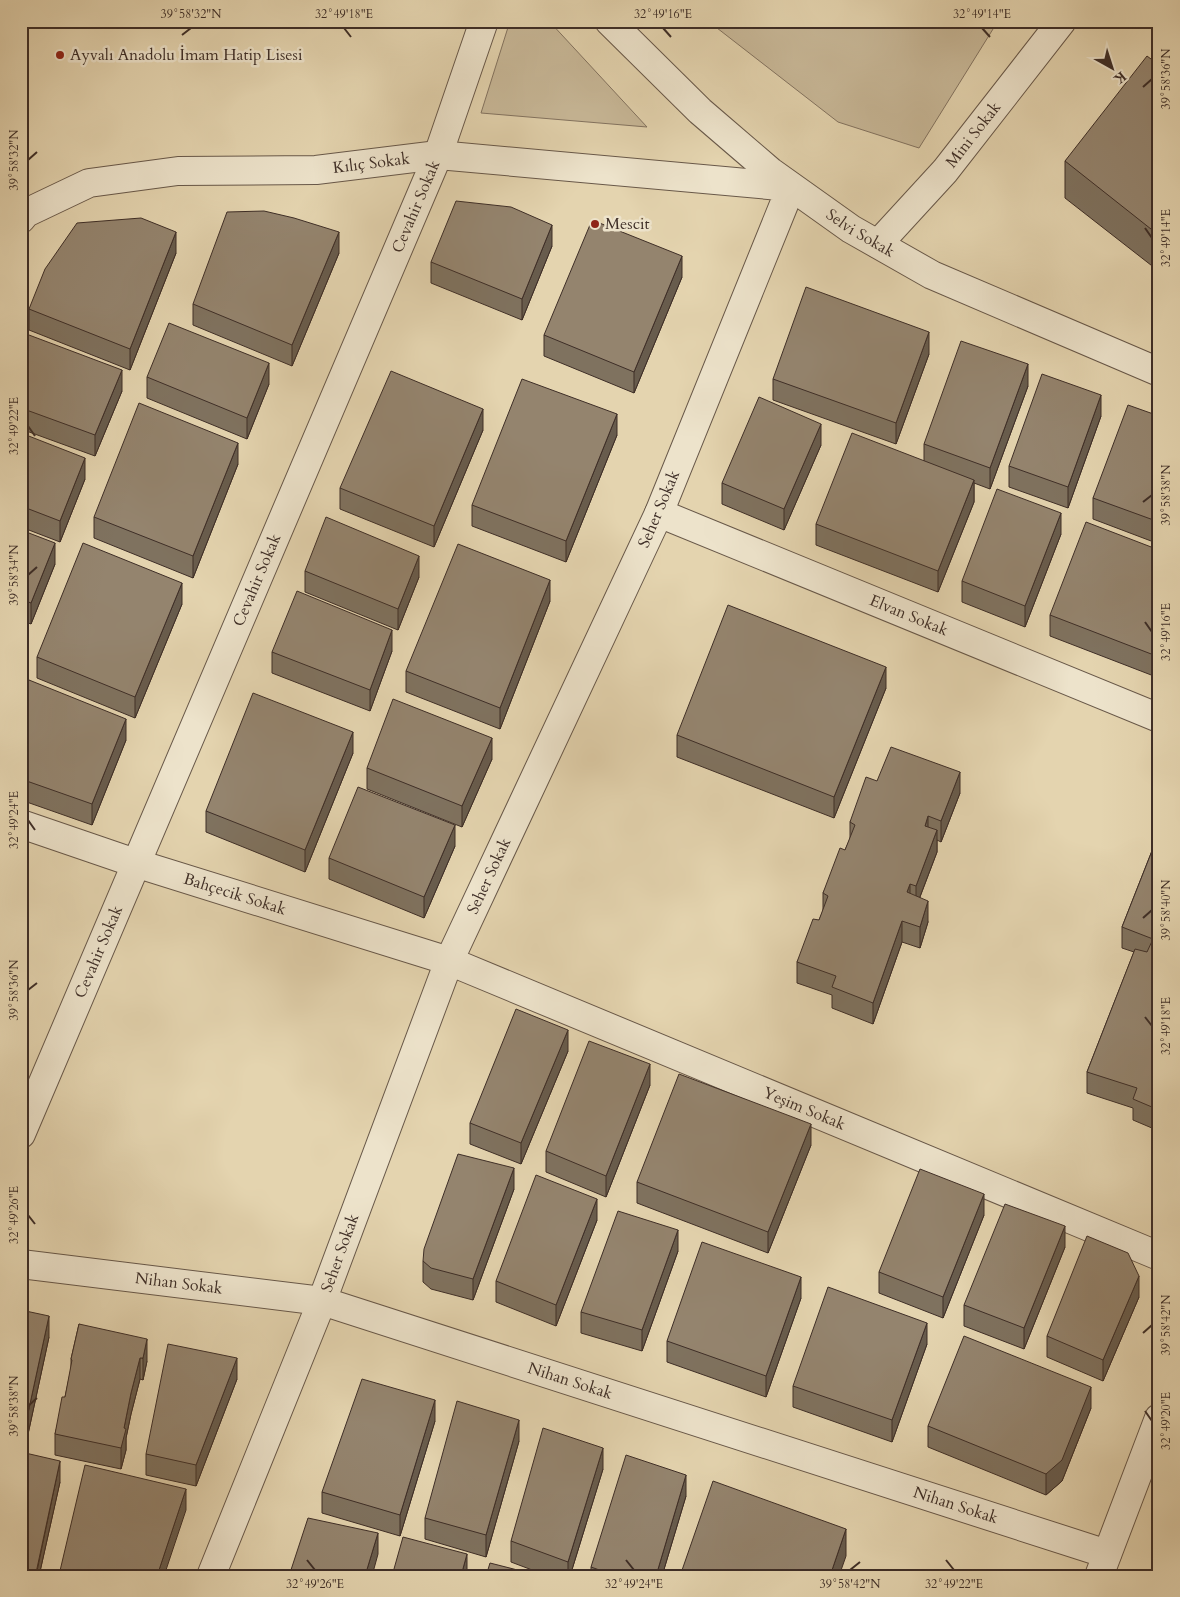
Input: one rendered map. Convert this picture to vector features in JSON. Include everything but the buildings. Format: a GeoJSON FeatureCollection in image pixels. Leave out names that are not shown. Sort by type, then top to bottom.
{"type":"FeatureCollection","features":[{"type":"Feature","properties":{"kind":"street","name":"Cevahir Sokak"},"geometry":{"type":"LineString","coordinates":[[21,1134],[438,155],[484,21]]}},
{"type":"Feature","properties":{"kind":"street","name":"Selvi Sokak"},"geometry":{"type":"LineString","coordinates":[[609,21],[700,111],[770,172],[851,229],[932,275],[1159,372]]}},
{"type":"Feature","properties":{"kind":"street","name":"Mini Sokak"},"geometry":{"type":"LineString","coordinates":[[878,244],[945,171],[1062,21]]}},
{"type":"Feature","properties":{"kind":"street","name":"Kılıç Sokak"},"geometry":{"type":"LineString","coordinates":[[21,219],[26,213],[89,183],[178,170],[316,170],[438,155],[791,187]]}},
{"type":"Feature","properties":{"kind":"street","name":"Seher Sokak"},"geometry":{"type":"LineString","coordinates":[[211,1576],[322,1301],[449,961],[659,513],[791,187]]}},
{"type":"Feature","properties":{"kind":"street","name":"Elvan Sokak"},"geometry":{"type":"LineString","coordinates":[[659,513],[1159,718]]}},
{"type":"Feature","properties":{"kind":"street","name":"Bahçecik Sokak"},"geometry":{"type":"LineString","coordinates":[[21,824],[135,863],[449,961]]}},
{"type":"Feature","properties":{"kind":"street","name":"Yeşim Sokak"},"geometry":{"type":"LineString","coordinates":[[449,961],[1159,1256]]}},
{"type":"Feature","properties":{"kind":"street","name":"Nihan Sokak"},"geometry":{"type":"LineString","coordinates":[[21,1264],[322,1301],[1103,1565]]}},
{"type":"Feature","properties":{"kind":"street"},"geometry":{"type":"LineString","coordinates":[[1103,1565],[1159,1418]]}},
{"type":"Feature","properties":{"kind":"shaded area"},"geometry":{"type":"Polygon","coordinates":[[[510,21],[549,21],[647,127],[481,113],[510,21]]]}},
{"type":"Feature","properties":{"kind":"shaded area"},"geometry":{"type":"Polygon","coordinates":[[[708,21],[998,21],[919,148],[838,122],[708,21]]]}},
{"type":"Feature","properties":{"kind":"place","name":"Ayvalı Anadolu İmam Hatip Lisesi"},"geometry":{"type":"Point","coordinates":[60,55]}},
{"type":"Feature","properties":{"kind":"place","name":"Mescit"},"geometry":{"type":"Point","coordinates":[595,224]}}]}
